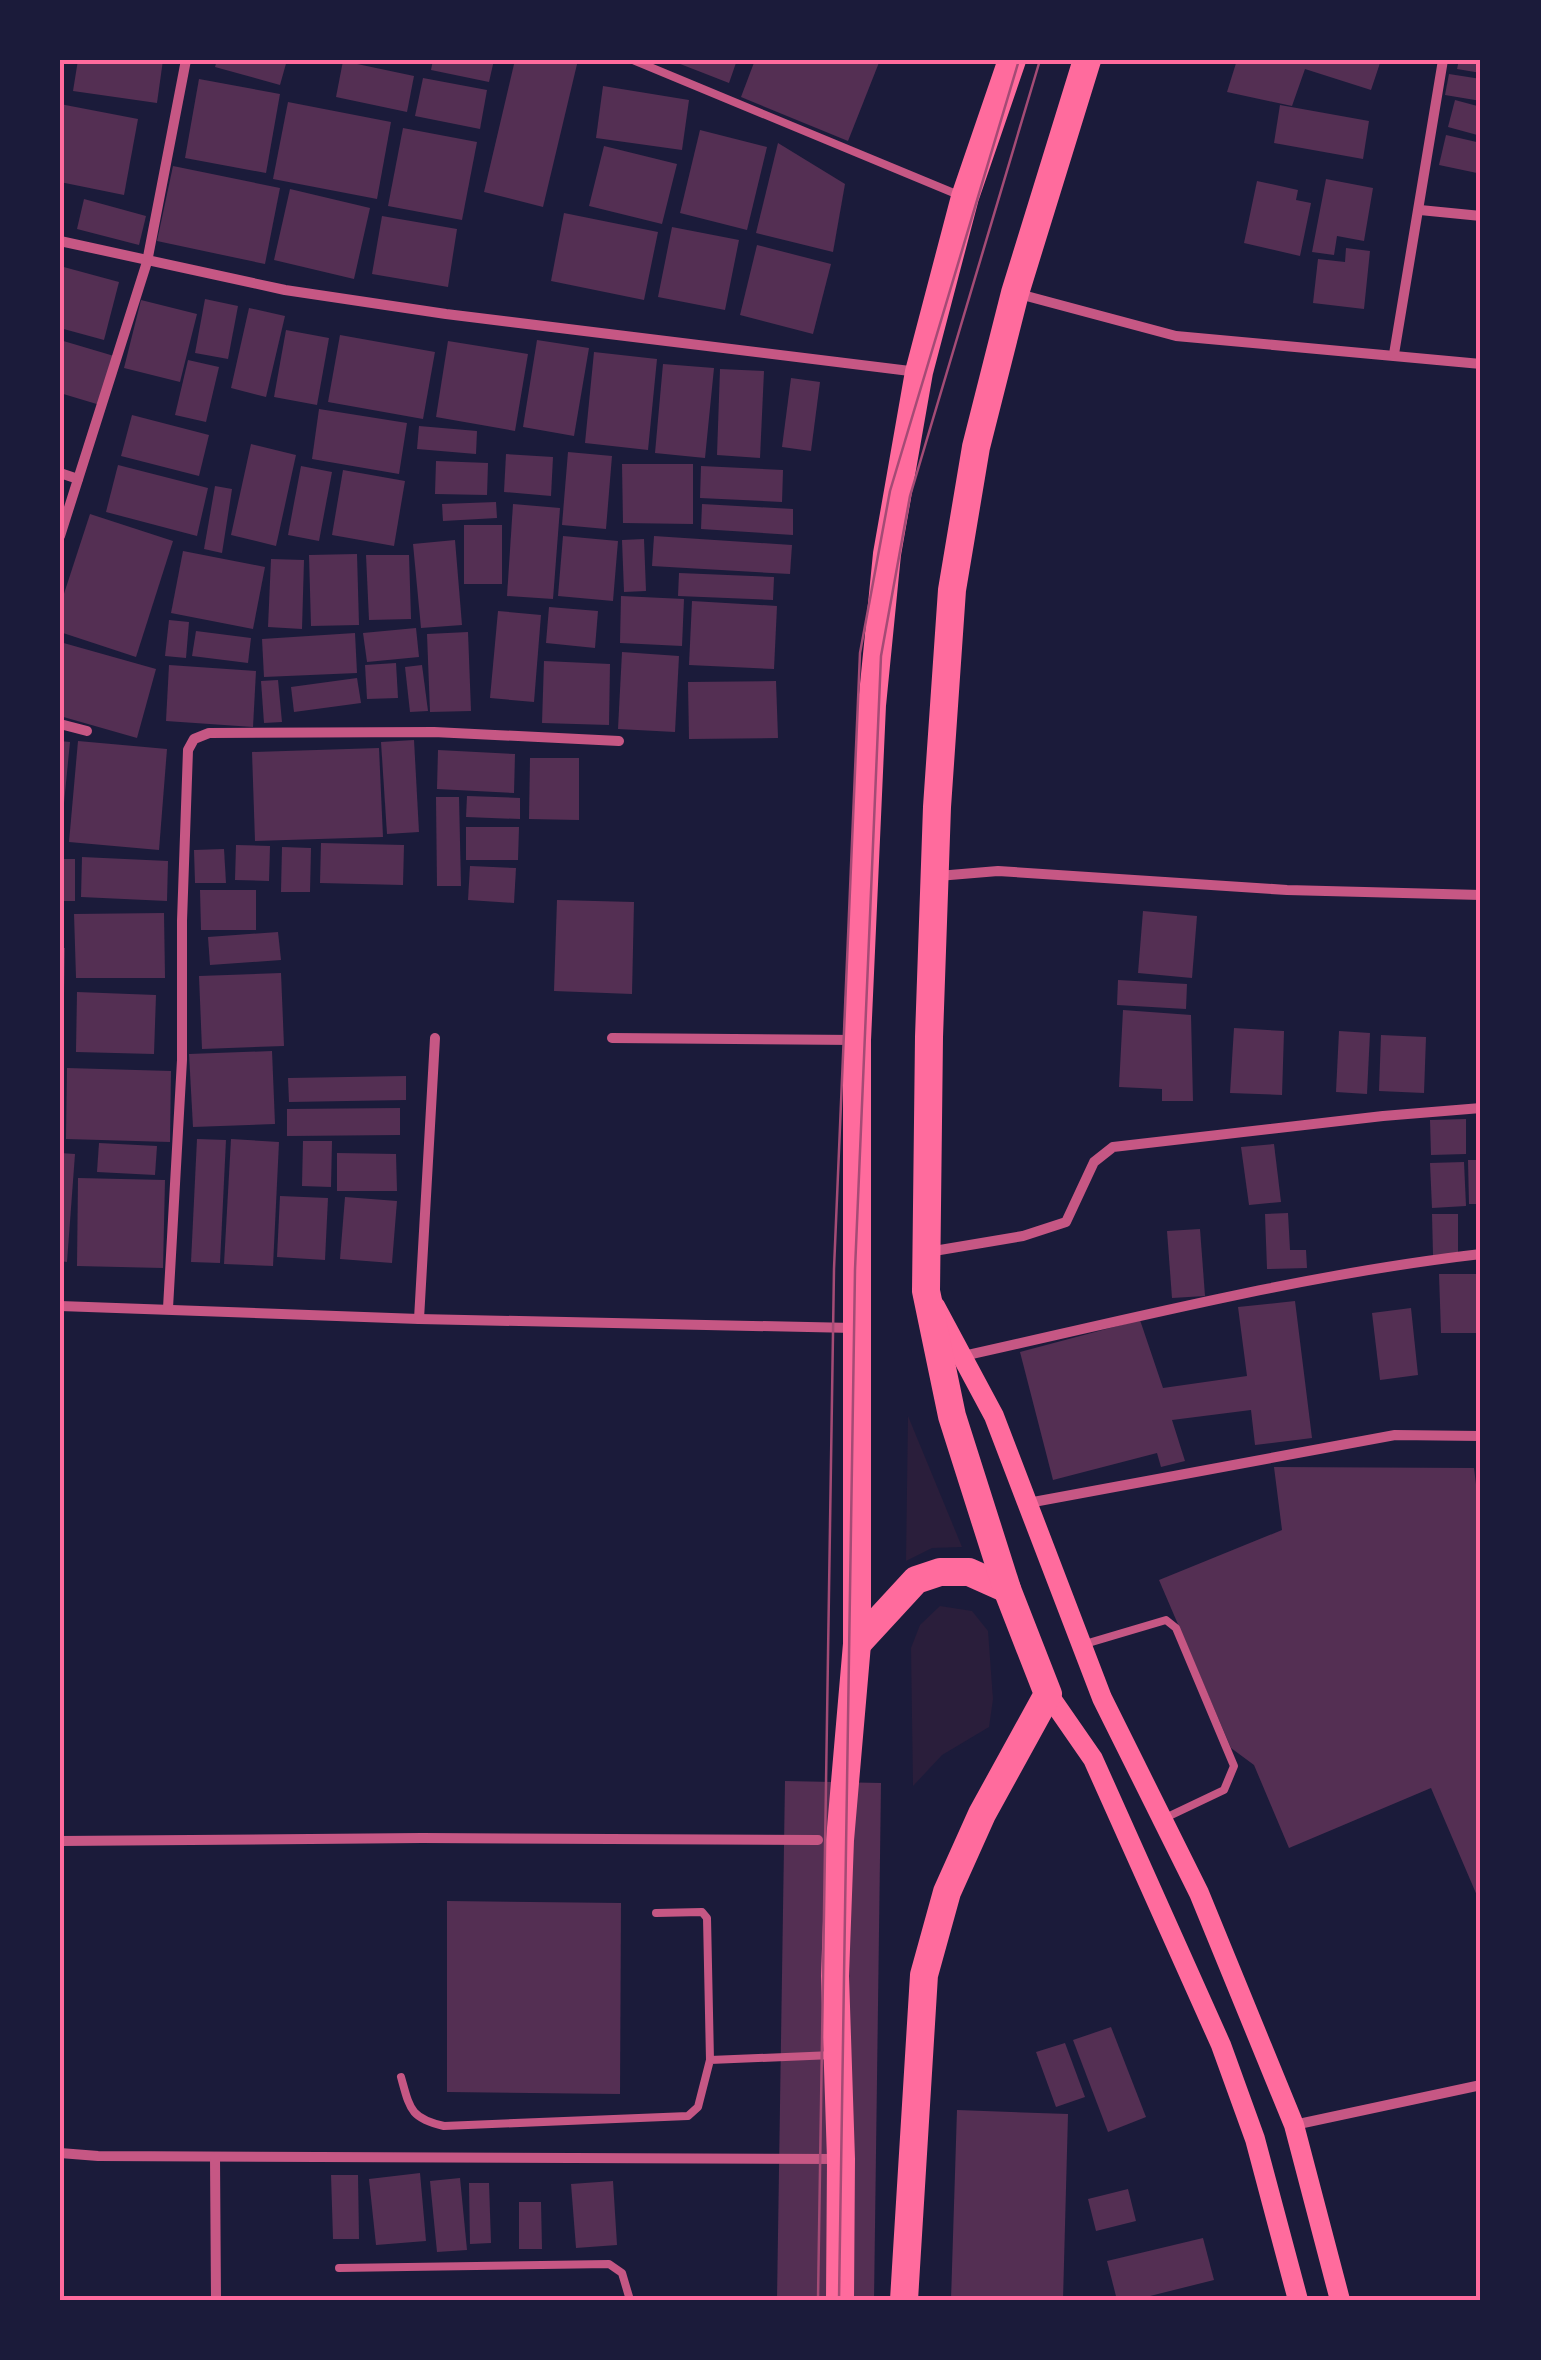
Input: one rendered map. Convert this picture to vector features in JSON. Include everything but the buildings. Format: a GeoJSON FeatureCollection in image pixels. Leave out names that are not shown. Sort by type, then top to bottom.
{"type":"FeatureCollection","features":[{"type":"Feature","properties":{"kind":"highway"},"geometry":{"type":"LineString","coordinates":[[840,2300],[841,2159],[835,1976],[840,1840],[857,1644],[856,1040],[878,637],[887,554],[919,372],[966,197],[1012,60]]}},
{"type":"Feature","properties":{"kind":"highway"},"geometry":{"type":"LineString","coordinates":[[904,2300],[924,1975],[947,1892],[961,1860],[1048,1694],[1007,1589],[952,1416],[926,1291],[934,877],[952,590],[976,448],[1014,292],[1088,60]]}},
{"type":"Feature","properties":{"kind":"highway"},"geometry":{"type":"LineString","coordinates":[[857,1644],[916,1580],[940,1572],[969,1572],[1007,1589]]}},
{"type":"Feature","properties":{"kind":"main road"},"geometry":{"type":"LineString","coordinates":[[926,1291],[994,1416],[1102,1698],[1200,1893],[1294,2125],[1340,2300]]}},
{"type":"Feature","properties":{"kind":"main road"},"geometry":{"type":"LineString","coordinates":[[1048,1694],[1093,1759],[1221,2046],[1255,2139],[1298,2300]]}},
{"type":"Feature","properties":{"kind":"street"},"geometry":{"type":"LineString","coordinates":[[60,536],[147,262],[186,60]]}},
{"type":"Feature","properties":{"kind":"street"},"geometry":{"type":"LineString","coordinates":[[1394,354],[1443,60]]}},
{"type":"Feature","properties":{"kind":"street"},"geometry":{"type":"LineString","coordinates":[[1420,210],[1481,216]]}},
{"type":"Feature","properties":{"kind":"street"},"geometry":{"type":"LineString","coordinates":[[60,242],[284,290],[446,314],[919,372]]}},
{"type":"Feature","properties":{"kind":"street"},"geometry":{"type":"LineString","coordinates":[[1014,292],[1176,336],[1481,364]]}},
{"type":"Feature","properties":{"kind":"street"},"geometry":{"type":"LineString","coordinates":[[60,472],[78,478]]}},
{"type":"Feature","properties":{"kind":"street"},"geometry":{"type":"LineString","coordinates":[[60,724],[88,731]]}},
{"type":"Feature","properties":{"kind":"street"},"geometry":{"type":"LineString","coordinates":[[168,1308],[182,1060],[188,750],[194,739],[209,734],[434,732],[619,741]]}},
{"type":"Feature","properties":{"kind":"street"},"geometry":{"type":"LineString","coordinates":[[934,877],[998,871],[1287,890],[1481,895]]}},
{"type":"Feature","properties":{"kind":"street"},"geometry":{"type":"LineString","coordinates":[[419,1319],[435,1038]]}},
{"type":"Feature","properties":{"kind":"street"},"geometry":{"type":"LineString","coordinates":[[612,1038],[856,1040]]}},
{"type":"Feature","properties":{"kind":"street"},"geometry":{"type":"LineString","coordinates":[[927,1252],[1023,1236],[1066,1222],[1094,1162],[1113,1147],[1481,1108]]}},
{"type":"Feature","properties":{"kind":"street"},"geometry":{"type":"LineString","coordinates":[[963,1356],[1190,1306],[1425,1260],[1481,1254]]}},
{"type":"Feature","properties":{"kind":"street"},"geometry":{"type":"LineString","coordinates":[[60,1306],[419,1319],[858,1328]]}},
{"type":"Feature","properties":{"kind":"street"},"geometry":{"type":"LineString","coordinates":[[1027,1504],[1395,1436],[1481,1436]]}},
{"type":"Feature","properties":{"kind":"street"},"geometry":{"type":"LineString","coordinates":[[60,1841],[818,1840]]}},
{"type":"Feature","properties":{"kind":"street"},"geometry":{"type":"LineString","coordinates":[[1294,2125],[1481,2085]]}},
{"type":"Feature","properties":{"kind":"street"},"geometry":{"type":"LineString","coordinates":[[60,2153],[841,2159]]}},
{"type":"Feature","properties":{"kind":"street"},"geometry":{"type":"LineString","coordinates":[[216,2157],[216,2300]]}},
{"type":"Feature","properties":{"kind":"lane"},"geometry":{"type":"LineString","coordinates":[[632,60],[966,197]]}},
{"type":"Feature","properties":{"kind":"lane"},"geometry":{"type":"LineString","coordinates":[[1081,1645],[1166,1620],[1176,1628],[1234,1766],[1224,1790],[1163,1819]]}},
{"type":"Feature","properties":{"kind":"lane"},"geometry":{"type":"LineString","coordinates":[[401,2078],[409,2107],[420,2120],[444,2126],[688,2116],[698,2106],[710,2060],[707,1918],[702,1912],[656,1913]]}},
{"type":"Feature","properties":{"kind":"lane"},"geometry":{"type":"LineString","coordinates":[[710,2060],[838,2055]]}},
{"type":"Feature","properties":{"kind":"lane"},"geometry":{"type":"LineString","coordinates":[[339,2268],[609,2264],[622,2273],[630,2300]]}},
{"type":"Feature","properties":{"kind":"shaded area"},"geometry":{"type":"Polygon","coordinates":[[[908,1416],[962,1547],[932,1548],[906,1561],[908,1416]]]}},
{"type":"Feature","properties":{"kind":"shaded area"},"geometry":{"type":"Polygon","coordinates":[[[940,1606],[972,1611],[988,1631],[993,1699],[989,1727],[942,1755],[913,1786],[911,1648],[920,1625],[940,1606]]]}},
{"type":"Feature","properties":{"kind":"tram line"},"geometry":{"type":"LineString","coordinates":[[818,2300],[834,1269],[860,653],[890,491],[1019,60]]}},
{"type":"Feature","properties":{"kind":"tram line"},"geometry":{"type":"LineString","coordinates":[[839,2300],[855,1270],[881,656],[910,496],[1040,60]]}}]}
